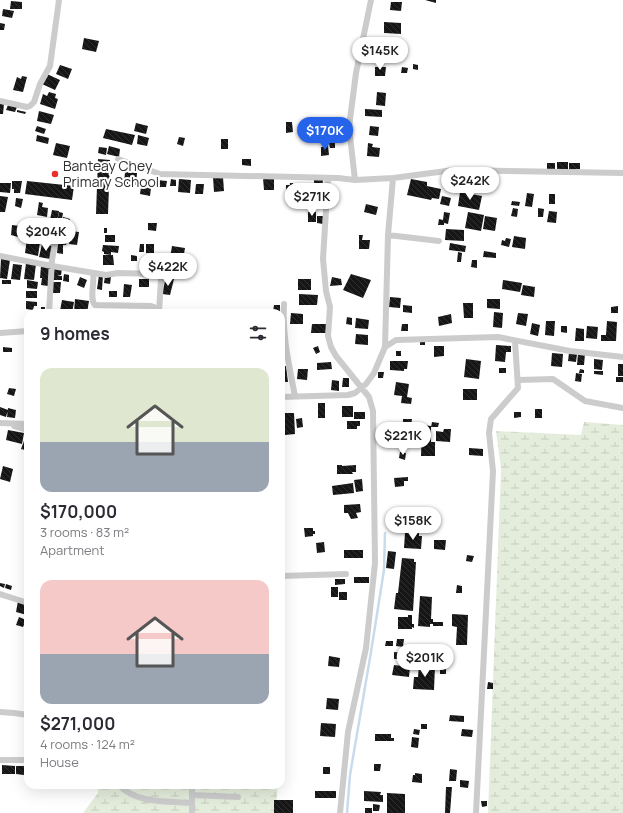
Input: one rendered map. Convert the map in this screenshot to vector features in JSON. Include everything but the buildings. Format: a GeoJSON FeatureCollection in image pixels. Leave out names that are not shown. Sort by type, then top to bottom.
{"type":"FeatureCollection","features":[{"type":"Feature","properties":{"kind":"street"},"geometry":{"type":"LineString","coordinates":[[0,101],[27,107],[34,102],[40,84],[50,66],[59,0]]}},
{"type":"Feature","properties":{"kind":"street"},"geometry":{"type":"LineString","coordinates":[[355,178],[349,127],[356,73],[371,0]]}},
{"type":"Feature","properties":{"kind":"street"},"geometry":{"type":"LineString","coordinates":[[118,160],[160,174],[348,179],[393,178],[454,170],[623,173]]}},
{"type":"Feature","properties":{"kind":"street"},"geometry":{"type":"LineString","coordinates":[[328,178],[323,259],[326,291],[330,307],[328,336],[336,356],[364,386],[374,412],[375,563],[366,648],[348,732],[340,813]]}},
{"type":"Feature","properties":{"kind":"street"},"geometry":{"type":"LineString","coordinates":[[285,397],[348,395],[355,393],[364,386],[372,375],[384,347],[388,235],[393,178]]}},
{"type":"Feature","properties":{"kind":"street"},"geometry":{"type":"LineString","coordinates":[[49,309],[52,266],[58,225]]}},
{"type":"Feature","properties":{"kind":"street"},"geometry":{"type":"LineString","coordinates":[[388,235],[439,241]]}},
{"type":"Feature","properties":{"kind":"street"},"geometry":{"type":"LineString","coordinates":[[0,256],[106,275],[118,273],[156,274],[160,276],[159,309]]}},
{"type":"Feature","properties":{"kind":"street"},"geometry":{"type":"LineString","coordinates":[[93,273],[93,304],[100,306],[151,306],[157,309]]}},
{"type":"Feature","properties":{"kind":"street"},"geometry":{"type":"LineString","coordinates":[[284,304],[284,309]]}},
{"type":"Feature","properties":{"kind":"street"},"geometry":{"type":"LineString","coordinates":[[0,333],[24,331]]}},
{"type":"Feature","properties":{"kind":"street"},"geometry":{"type":"LineString","coordinates":[[384,347],[396,340],[498,337],[570,351],[623,357]]}},
{"type":"Feature","properties":{"kind":"street"},"geometry":{"type":"LineString","coordinates":[[476,813],[493,471],[489,433],[491,419],[518,388],[515,341]]}},
{"type":"Feature","properties":{"kind":"street"},"geometry":{"type":"LineString","coordinates":[[285,343],[296,396]]}},
{"type":"Feature","properties":{"kind":"street"},"geometry":{"type":"LineString","coordinates":[[518,380],[553,379],[585,401],[623,408]]}},
{"type":"Feature","properties":{"kind":"street"},"geometry":{"type":"LineString","coordinates":[[3,423],[24,424]]}},
{"type":"Feature","properties":{"kind":"street"},"geometry":{"type":"LineString","coordinates":[[3,423],[24,429]]}},
{"type":"Feature","properties":{"kind":"street"},"geometry":{"type":"LineString","coordinates":[[285,576],[346,574]]}},
{"type":"Feature","properties":{"kind":"street"},"geometry":{"type":"LineString","coordinates":[[0,594],[24,602]]}},
{"type":"Feature","properties":{"kind":"street"},"geometry":{"type":"LineString","coordinates":[[0,712],[24,714]]}},
{"type":"Feature","properties":{"kind":"street"},"geometry":{"type":"LineString","coordinates":[[0,760],[24,760]]}},
{"type":"Feature","properties":{"kind":"street"},"geometry":{"type":"LineString","coordinates":[[124,789],[128,793],[142,799],[192,803]]}},
{"type":"Feature","properties":{"kind":"street"},"geometry":{"type":"LineString","coordinates":[[192,789],[192,813]]}},
{"type":"Feature","properties":{"kind":"street"},"geometry":{"type":"LineString","coordinates":[[192,795],[238,797]]}},
{"type":"Feature","properties":{"kind":"green space"},"geometry":{"type":"Polygon","coordinates":[[[584,422],[623,425],[623,813],[488,813],[501,469],[496,431],[581,435],[584,422]]]}},
{"type":"Feature","properties":{"kind":"green space"},"geometry":{"type":"Polygon","coordinates":[[[98,789],[278,789],[275,813],[83,813],[98,793],[98,789]]]}},
{"type":"Feature","properties":{"kind":"waterway"},"geometry":{"type":"LineString","coordinates":[[347,813],[350,775],[384,570],[385,533]]}},
{"type":"Feature","properties":{"kind":"place","name":"Banteay Chey Primary School"},"geometry":{"type":"Point","coordinates":[55,174]}}]}
